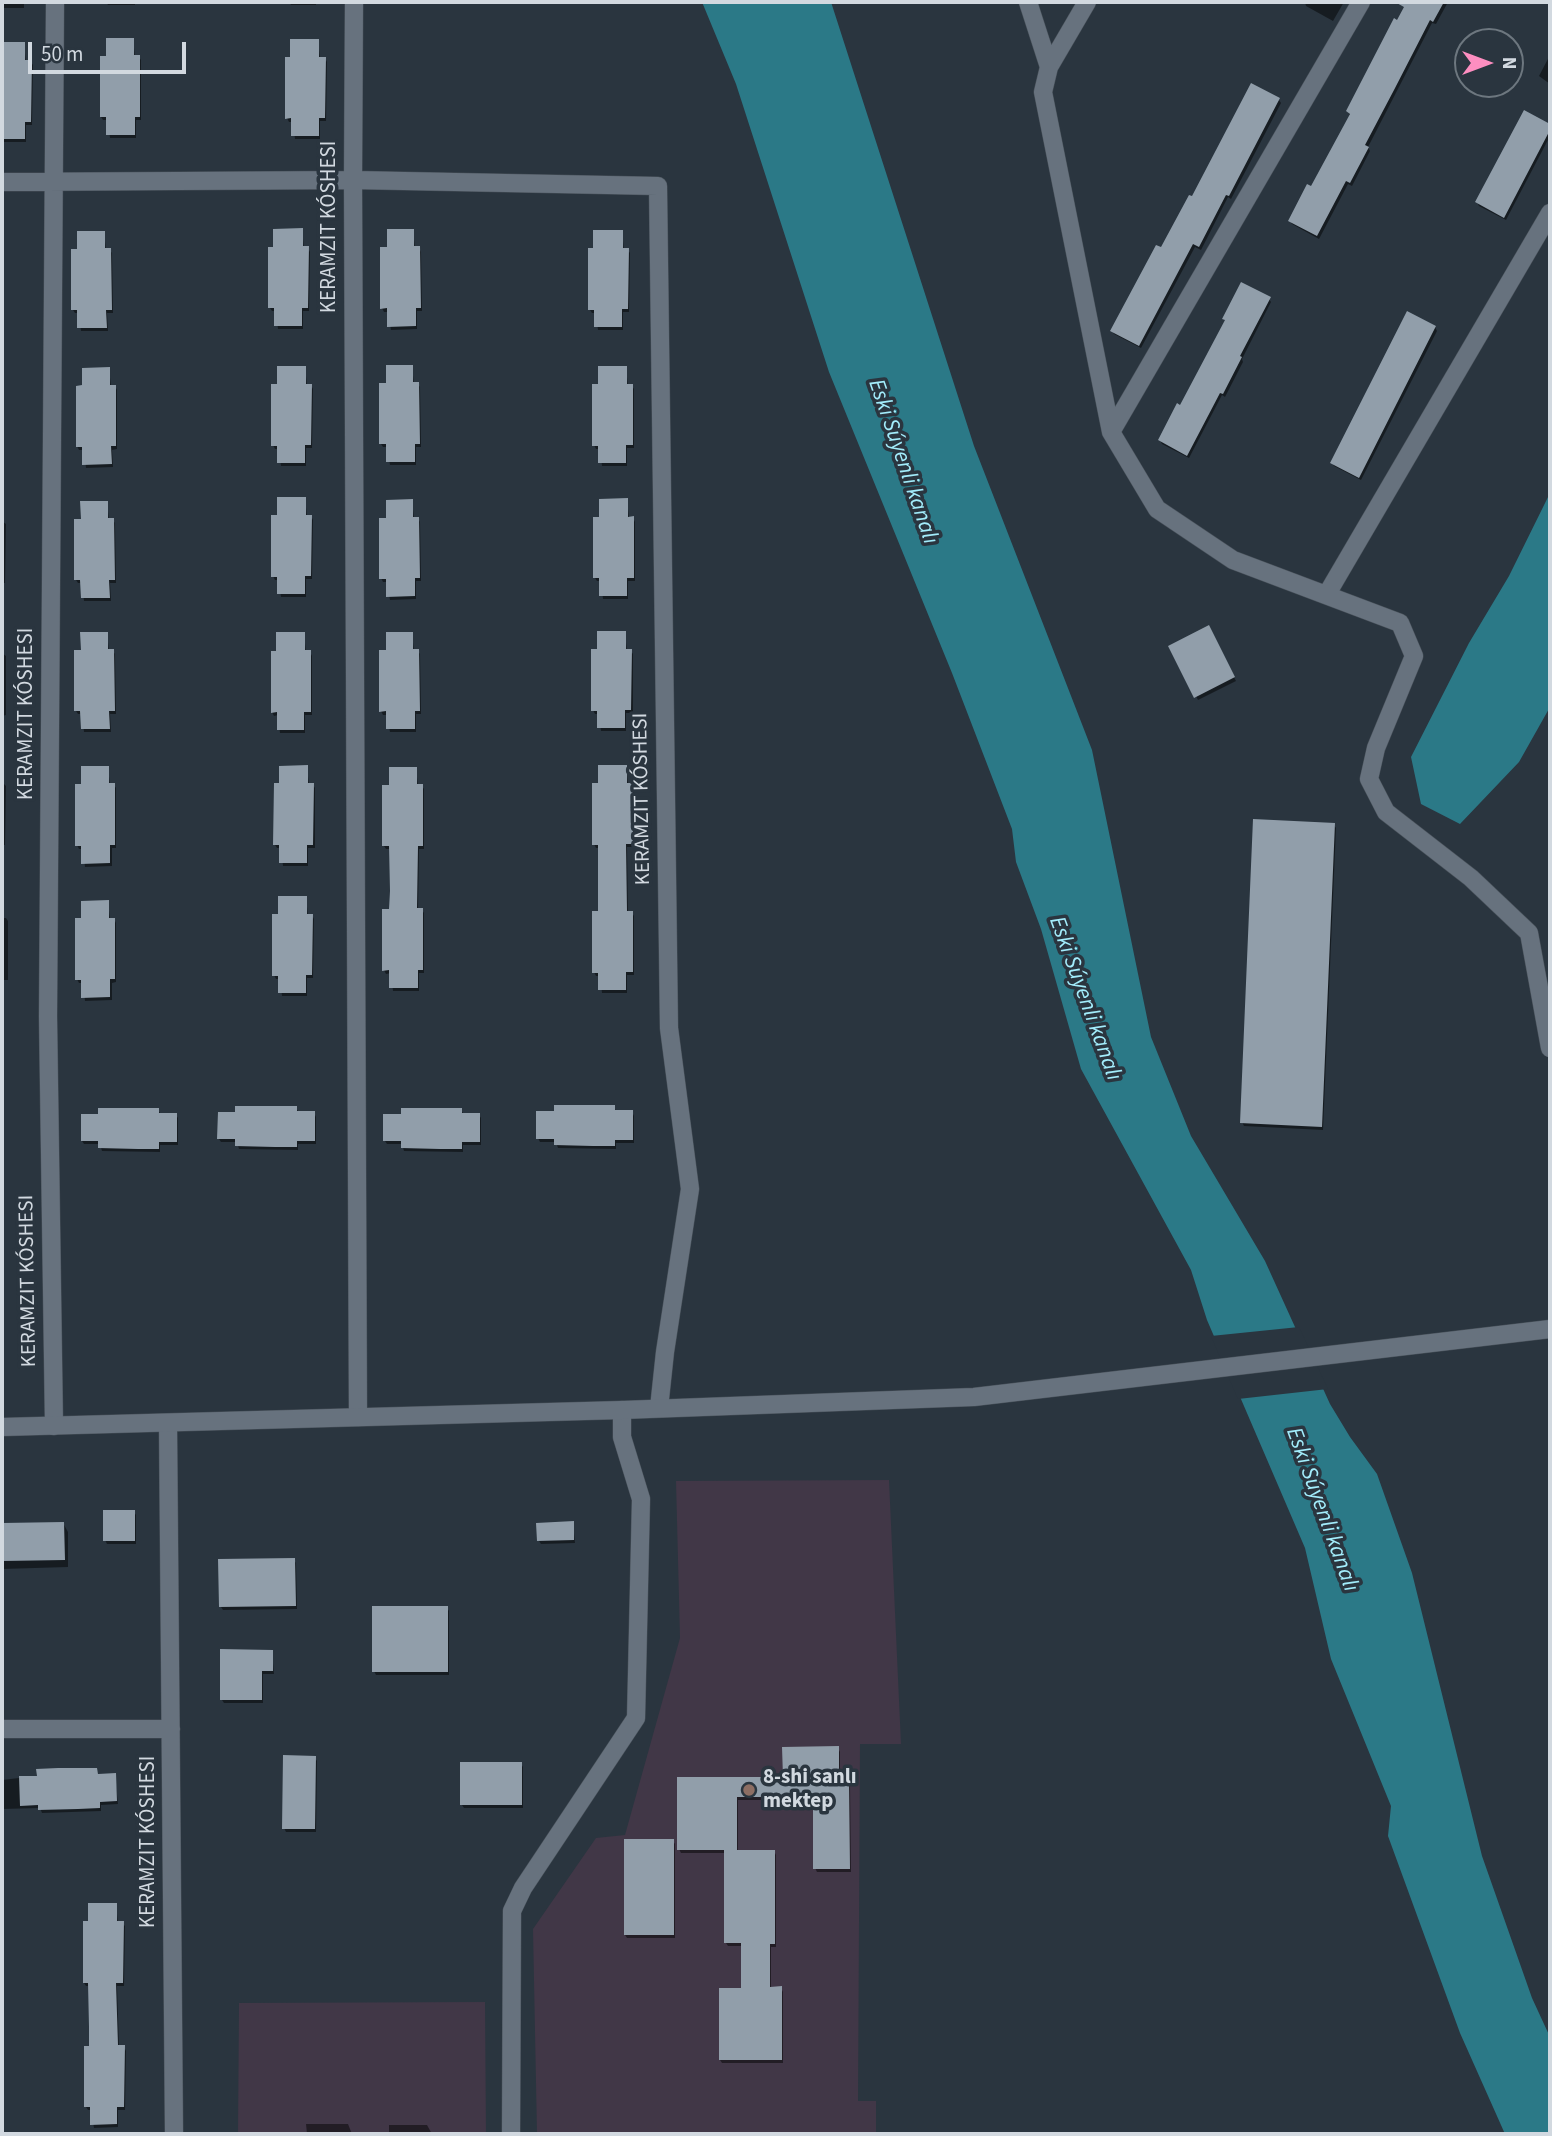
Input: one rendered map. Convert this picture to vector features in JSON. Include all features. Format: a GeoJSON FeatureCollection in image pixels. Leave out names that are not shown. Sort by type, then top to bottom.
{"type":"FeatureCollection","features":[{"type":"Feature","properties":{"kind":"street","name":"KERAMZIT KÓSHESI"},"geometry":{"type":"LineString","coordinates":[[54,1426],[48,1016],[55,2]]}},
{"type":"Feature","properties":{"kind":"street","name":"KERAMZIT KÓSHESI"},"geometry":{"type":"LineString","coordinates":[[354,2],[352,180],[359,1417]]}},
{"type":"Feature","properties":{"kind":"street"},"geometry":{"type":"LineString","coordinates":[[1028,2],[1049,67]]}},
{"type":"Feature","properties":{"kind":"street"},"geometry":{"type":"LineString","coordinates":[[1087,2],[1049,67],[1043,92],[1111,432],[1157,509],[1233,560],[1400,623],[1414,656],[1376,748],[1369,779],[1386,813],[1471,878],[1529,933],[1550,1048]]}},
{"type":"Feature","properties":{"kind":"street"},"geometry":{"type":"LineString","coordinates":[[1111,432],[1361,2]]}},
{"type":"Feature","properties":{"kind":"street","name":"KERAMZIT KÓSHESI"},"geometry":{"type":"LineString","coordinates":[[352,180],[658,186],[669,1028],[690,1189],[664,1352],[659,1408]]}},
{"type":"Feature","properties":{"kind":"street"},"geometry":{"type":"LineString","coordinates":[[2,182],[352,180]]}},
{"type":"Feature","properties":{"kind":"street"},"geometry":{"type":"LineString","coordinates":[[1327,594],[1550,213]]}},
{"type":"Feature","properties":{"kind":"street"},"geometry":{"type":"LineString","coordinates":[[2,1427],[622,1410],[974,1396],[1550,1329]]}},
{"type":"Feature","properties":{"kind":"street"},"geometry":{"type":"LineString","coordinates":[[511,2134],[512,1911],[523,1888],[636,1718],[641,1499],[622,1437],[622,1410]]}},
{"type":"Feature","properties":{"kind":"street","name":"KERAMZIT KÓSHESI"},"geometry":{"type":"LineString","coordinates":[[168,1423],[174,2134]]}},
{"type":"Feature","properties":{"kind":"street"},"geometry":{"type":"LineString","coordinates":[[2,1729],[171,1729]]}},
{"type":"Feature","properties":{"kind":"shaded area","name":"8-shi sanlı mektep"},"geometry":{"type":"Polygon","coordinates":[[[889,1480],[901,1744],[860,1744],[858,2101],[876,2101],[876,2134],[537,2134],[533,1929],[596,1838],[625,1835],[680,1638],[676,1481],[889,1480]]]}},
{"type":"Feature","properties":{"kind":"shaded area"},"geometry":{"type":"Polygon","coordinates":[[[485,2002],[486,2134],[238,2134],[239,2003],[485,2002]]]}},
{"type":"Feature","properties":{"kind":"water","name":"Eski Súyenli kanalı"},"geometry":{"type":"Polygon","coordinates":[[[702,2],[831,2],[974,446],[1092,750],[1151,1037],[1191,1136],[1265,1261],[1330,1404],[1377,1474],[1412,1573],[1482,1856],[1532,1998],[1550,2037],[1550,2134],[1505,2134],[1460,2033],[1388,1836],[1391,1806],[1331,1659],[1305,1548],[1207,1320],[1191,1270],[1081,1069],[1041,929],[1016,862],[1012,829],[952,673],[829,372],[736,84],[702,2]]]}},
{"type":"Feature","properties":{"kind":"water"},"geometry":{"type":"Polygon","coordinates":[[[1550,493],[1550,707],[1519,762],[1460,824],[1421,804],[1411,757],[1469,643],[1509,576],[1550,493]]]}},
{"type":"Feature","properties":{"kind":"pier"},"geometry":{"type":"Polygon","coordinates":[[[1299,1327],[1328,1389],[1238,1399],[1211,1336],[1299,1327]]]}},
{"type":"Feature","properties":{"kind":"building"},"geometry":{"type":"Polygon","coordinates":[[[1395,2],[1444,2],[1433,22],[1430,20],[1365,145],[1369,147],[1350,183],[1346,181],[1317,236],[1288,221],[1307,184],[1311,186],[1350,114],[1346,111],[1394,18],[1397,20],[1404,7],[1395,2]]]}},
{"type":"Feature","properties":{"kind":"building"},"geometry":{"type":"Polygon","coordinates":[[[106,38],[134,38],[134,55],[140,55],[140,117],[135,117],[135,135],[106,135],[106,117],[100,117],[100,56],[106,56],[106,38]]]}},
{"type":"Feature","properties":{"kind":"building"},"geometry":{"type":"Polygon","coordinates":[[[290,39],[319,39],[319,57],[326,57],[325,118],[319,118],[319,136],[291,136],[291,118],[285,119],[285,57],[290,57],[290,39]]]}},
{"type":"Feature","properties":{"kind":"building"},"geometry":{"type":"Polygon","coordinates":[[[2,42],[25,42],[25,60],[32,60],[31,122],[25,122],[25,139],[2,139],[2,42]]]}},
{"type":"Feature","properties":{"kind":"building"},"geometry":{"type":"Polygon","coordinates":[[[1251,83],[1280,98],[1229,196],[1226,195],[1199,247],[1193,244],[1139,346],[1110,331],[1156,245],[1161,247],[1189,195],[1192,196],[1251,83]]]}},
{"type":"Feature","properties":{"kind":"building"},"geometry":{"type":"Polygon","coordinates":[[[1524,110],[1550,124],[1550,130],[1504,218],[1475,202],[1524,110]]]}},
{"type":"Feature","properties":{"kind":"building"},"geometry":{"type":"Polygon","coordinates":[[[303,228],[303,246],[309,246],[308,308],[302,308],[302,326],[274,326],[274,308],[268,308],[268,247],[273,247],[273,229],[303,228]]]}},
{"type":"Feature","properties":{"kind":"building"},"geometry":{"type":"Polygon","coordinates":[[[387,229],[414,229],[414,246],[420,246],[421,308],[416,308],[416,326],[387,327],[387,308],[380,309],[380,247],[387,247],[387,229]]]}},
{"type":"Feature","properties":{"kind":"building"},"geometry":{"type":"Polygon","coordinates":[[[593,230],[623,230],[623,248],[629,248],[628,309],[622,309],[622,327],[594,327],[594,310],[588,310],[588,248],[593,248],[593,230]]]}},
{"type":"Feature","properties":{"kind":"building"},"geometry":{"type":"Polygon","coordinates":[[[77,231],[105,231],[105,248],[111,248],[112,310],[106,310],[107,328],[77,328],[77,310],[71,310],[71,249],[77,249],[77,231]]]}},
{"type":"Feature","properties":{"kind":"building"},"geometry":{"type":"Polygon","coordinates":[[[1241,282],[1271,297],[1223,394],[1220,393],[1187,456],[1158,440],[1177,403],[1180,405],[1225,320],[1222,319],[1241,282]]]}},
{"type":"Feature","properties":{"kind":"building"},"geometry":{"type":"Polygon","coordinates":[[[1407,311],[1436,326],[1359,478],[1330,463],[1407,311]]]}},
{"type":"Feature","properties":{"kind":"building"},"geometry":{"type":"Polygon","coordinates":[[[386,365],[413,365],[413,382],[419,382],[420,444],[415,444],[415,462],[386,462],[386,444],[379,444],[379,383],[386,383],[386,365]]]}},
{"type":"Feature","properties":{"kind":"building"},"geometry":{"type":"Polygon","coordinates":[[[277,366],[306,366],[306,384],[312,384],[311,445],[305,445],[305,463],[277,463],[277,446],[271,446],[271,384],[277,384],[277,366]]]}},
{"type":"Feature","properties":{"kind":"building"},"geometry":{"type":"Polygon","coordinates":[[[598,366],[627,366],[627,384],[633,384],[633,445],[626,445],[626,463],[598,463],[598,446],[592,446],[592,384],[598,384],[598,366]]]}},
{"type":"Feature","properties":{"kind":"building"},"geometry":{"type":"Polygon","coordinates":[[[110,367],[110,385],[116,385],[116,446],[111,446],[112,464],[82,465],[82,447],[76,447],[76,386],[82,385],[82,368],[110,367]]]}},
{"type":"Feature","properties":{"kind":"building"},"geometry":{"type":"Polygon","coordinates":[[[277,497],[306,497],[306,515],[312,515],[311,576],[305,576],[305,594],[277,594],[277,577],[271,577],[271,515],[277,515],[277,497]]]}},
{"type":"Feature","properties":{"kind":"building"},"geometry":{"type":"Polygon","coordinates":[[[628,498],[628,517],[634,516],[634,578],[627,578],[627,596],[599,596],[599,578],[593,578],[593,517],[599,517],[599,499],[628,498]]]}},
{"type":"Feature","properties":{"kind":"building"},"geometry":{"type":"Polygon","coordinates":[[[413,499],[413,517],[419,517],[420,578],[415,578],[415,596],[386,597],[386,579],[379,579],[379,518],[386,518],[386,500],[413,499]]]}},
{"type":"Feature","properties":{"kind":"building"},"geometry":{"type":"Polygon","coordinates":[[[80,501],[108,501],[108,518],[114,518],[115,580],[109,580],[110,598],[81,598],[80,580],[74,580],[74,519],[81,519],[80,501]]]}},
{"type":"Feature","properties":{"kind":"building"},"geometry":{"type":"Polygon","coordinates":[[[1209,625],[1235,677],[1194,698],[1168,646],[1209,625]]]}},
{"type":"Feature","properties":{"kind":"building"},"geometry":{"type":"Polygon","coordinates":[[[597,631],[626,631],[626,649],[632,649],[631,710],[625,710],[625,728],[597,728],[597,711],[591,711],[591,649],[597,649],[597,631]]]}},
{"type":"Feature","properties":{"kind":"building"},"geometry":{"type":"Polygon","coordinates":[[[80,632],[108,632],[108,649],[114,649],[115,711],[109,711],[110,729],[81,729],[80,711],[74,711],[74,650],[81,650],[80,632]]]}},
{"type":"Feature","properties":{"kind":"building"},"geometry":{"type":"Polygon","coordinates":[[[276,632],[305,632],[305,650],[311,650],[311,712],[304,712],[304,730],[277,730],[277,712],[271,713],[271,651],[276,651],[276,632]]]}},
{"type":"Feature","properties":{"kind":"building"},"geometry":{"type":"Polygon","coordinates":[[[386,632],[413,632],[413,649],[419,649],[420,711],[415,711],[415,729],[386,729],[386,711],[379,712],[379,650],[386,650],[386,632]]]}},
{"type":"Feature","properties":{"kind":"building"},"geometry":{"type":"Polygon","coordinates":[[[308,765],[308,783],[314,783],[313,845],[307,845],[307,863],[279,863],[279,845],[273,845],[274,783],[279,783],[279,766],[308,765]]]}},
{"type":"Feature","properties":{"kind":"building"},"geometry":{"type":"Polygon","coordinates":[[[598,765],[627,765],[627,783],[633,783],[633,844],[626,844],[627,911],[633,911],[633,972],[626,972],[626,990],[598,990],[598,973],[592,973],[592,911],[598,911],[598,845],[592,845],[592,783],[598,783],[598,765]]]}},
{"type":"Feature","properties":{"kind":"building"},"geometry":{"type":"Polygon","coordinates":[[[81,766],[109,766],[109,783],[115,783],[115,845],[110,845],[110,863],[81,864],[81,846],[75,846],[75,784],[81,784],[81,766]]]}},
{"type":"Feature","properties":{"kind":"building"},"geometry":{"type":"Polygon","coordinates":[[[389,767],[417,767],[417,784],[423,784],[423,846],[418,846],[417,908],[423,908],[423,970],[418,970],[418,988],[389,988],[389,970],[382,971],[382,909],[389,909],[390,891],[389,846],[382,846],[382,785],[389,785],[389,767]]]}},
{"type":"Feature","properties":{"kind":"building"},"geometry":{"type":"Polygon","coordinates":[[[1253,819],[1335,823],[1322,1127],[1240,1123],[1253,819]]]}},
{"type":"Feature","properties":{"kind":"building"},"geometry":{"type":"Polygon","coordinates":[[[278,896],[307,896],[307,914],[313,914],[312,975],[306,975],[306,993],[278,993],[278,976],[272,976],[272,914],[278,914],[278,896]]]}},
{"type":"Feature","properties":{"kind":"building"},"geometry":{"type":"Polygon","coordinates":[[[109,900],[109,918],[115,918],[115,979],[110,979],[110,997],[81,998],[81,980],[75,980],[75,918],[81,918],[81,901],[109,900]]]}},
{"type":"Feature","properties":{"kind":"building"},"geometry":{"type":"Polygon","coordinates":[[[554,1105],[615,1105],[615,1110],[633,1110],[633,1140],[615,1140],[615,1146],[593,1146],[554,1145],[554,1139],[536,1139],[536,1111],[554,1111],[554,1105]]]}},
{"type":"Feature","properties":{"kind":"building"},"geometry":{"type":"Polygon","coordinates":[[[235,1106],[297,1106],[297,1111],[315,1111],[315,1141],[297,1141],[297,1147],[275,1147],[235,1146],[235,1139],[217,1139],[218,1112],[235,1112],[235,1106]]]}},
{"type":"Feature","properties":{"kind":"building"},"geometry":{"type":"Polygon","coordinates":[[[98,1108],[159,1108],[159,1113],[177,1113],[177,1142],[159,1142],[159,1149],[138,1149],[98,1148],[98,1141],[81,1141],[81,1114],[98,1114],[98,1108]]]}},
{"type":"Feature","properties":{"kind":"building"},"geometry":{"type":"Polygon","coordinates":[[[401,1108],[462,1108],[462,1113],[480,1113],[480,1142],[462,1142],[462,1149],[440,1149],[401,1148],[401,1141],[383,1141],[383,1114],[401,1114],[401,1108]]]}},
{"type":"Feature","properties":{"kind":"building"},"geometry":{"type":"Polygon","coordinates":[[[103,1510],[135,1510],[135,1541],[103,1541],[103,1510]]]}},
{"type":"Feature","properties":{"kind":"building"},"geometry":{"type":"Polygon","coordinates":[[[574,1521],[574,1540],[537,1541],[536,1523],[574,1521]]]}},
{"type":"Feature","properties":{"kind":"building"},"geometry":{"type":"Polygon","coordinates":[[[64,1522],[65,1560],[2,1561],[2,1523],[64,1522]]]}},
{"type":"Feature","properties":{"kind":"building"},"geometry":{"type":"Polygon","coordinates":[[[295,1558],[296,1606],[219,1607],[218,1559],[295,1558]]]}},
{"type":"Feature","properties":{"kind":"building"},"geometry":{"type":"Polygon","coordinates":[[[372,1606],[448,1606],[448,1672],[372,1672],[372,1606]]]}},
{"type":"Feature","properties":{"kind":"building"},"geometry":{"type":"Polygon","coordinates":[[[220,1649],[273,1650],[273,1671],[262,1671],[262,1700],[220,1700],[220,1649]]]}},
{"type":"Feature","properties":{"kind":"building"},"geometry":{"type":"Polygon","coordinates":[[[839,1746],[839,1779],[849,1779],[850,1869],[813,1869],[813,1797],[737,1797],[737,1850],[775,1850],[775,1944],[770,1944],[770,1987],[782,1986],[782,2060],[719,2060],[719,1988],[741,1988],[741,1943],[724,1943],[724,1850],[677,1850],[677,1777],[783,1777],[782,1747],[839,1746]]]}},
{"type":"Feature","properties":{"kind":"building"},"geometry":{"type":"Polygon","coordinates":[[[283,1755],[316,1756],[315,1829],[282,1829],[283,1755]]]}},
{"type":"Feature","properties":{"kind":"building"},"geometry":{"type":"Polygon","coordinates":[[[460,1762],[522,1762],[522,1805],[460,1805],[460,1762]]]}},
{"type":"Feature","properties":{"kind":"building"},"geometry":{"type":"Polygon","coordinates":[[[97,1768],[98,1774],[116,1773],[117,1801],[100,1802],[100,1808],[38,1810],[38,1805],[20,1806],[19,1776],[37,1776],[36,1769],[97,1768]]]}},
{"type":"Feature","properties":{"kind":"building"},"geometry":{"type":"Polygon","coordinates":[[[624,1839],[674,1839],[674,1935],[624,1935],[624,1839]]]}},
{"type":"Feature","properties":{"kind":"building"},"geometry":{"type":"Polygon","coordinates":[[[88,1903],[117,1903],[117,1921],[124,1921],[123,1983],[116,1983],[118,2045],[125,2045],[124,2107],[117,2107],[117,2124],[90,2125],[90,2107],[84,2107],[84,2046],[89,2046],[89,2027],[88,1983],[83,1983],[83,1921],[88,1921],[88,1903]]]}},
{"type":"Feature","properties":{"kind":"place","name":"8-shi sanlı mektep"},"geometry":{"type":"Point","coordinates":[749,1790]}}]}
